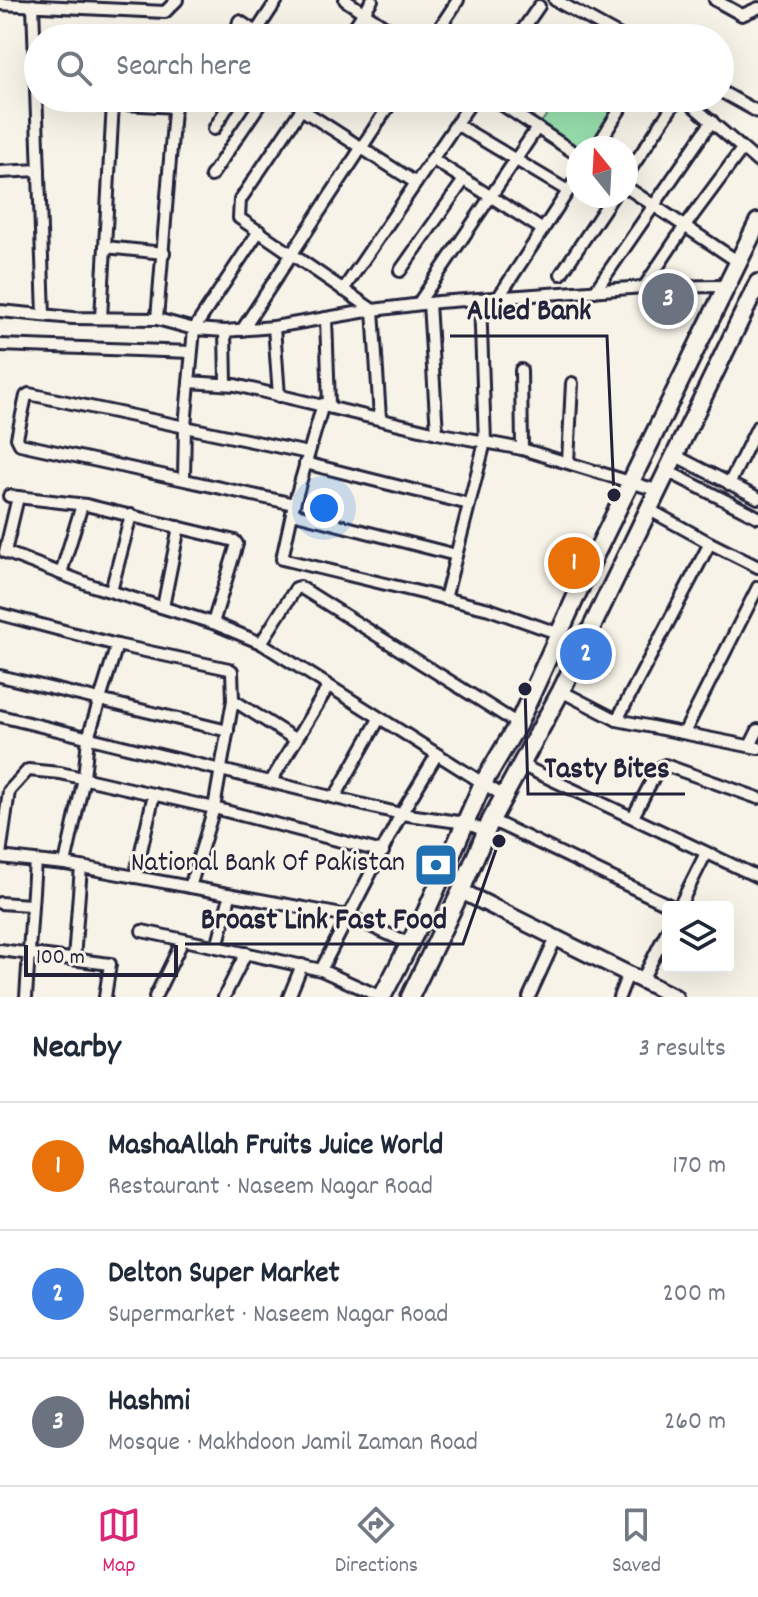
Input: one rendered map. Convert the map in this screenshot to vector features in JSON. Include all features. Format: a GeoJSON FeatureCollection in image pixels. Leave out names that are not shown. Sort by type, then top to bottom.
{"type":"FeatureCollection","features":[{"type":"Feature","properties":{"kind":"main road"},"geometry":{"type":"LineString","coordinates":[[756,225],[753,237],[758,245]]}},
{"type":"Feature","properties":{"kind":"main road"},"geometry":{"type":"LineString","coordinates":[[382,997],[410,944],[482,785],[518,724],[593,559],[756,225]]}},
{"type":"Feature","properties":{"kind":"main road"},"geometry":{"type":"LineString","coordinates":[[410,997],[461,891],[488,826],[561,691],[758,283]]}},
{"type":"Feature","properties":{"kind":"street"},"geometry":{"type":"LineString","coordinates":[[0,4],[106,5],[165,12],[177,0]]}},
{"type":"Feature","properties":{"kind":"street"},"geometry":{"type":"LineString","coordinates":[[266,24],[277,0]]}},
{"type":"Feature","properties":{"kind":"street"},"geometry":{"type":"LineString","coordinates":[[345,0],[381,24]]}},
{"type":"Feature","properties":{"kind":"street"},"geometry":{"type":"LineString","coordinates":[[356,24],[372,0]]}},
{"type":"Feature","properties":{"kind":"street"},"geometry":{"type":"LineString","coordinates":[[442,24],[458,0]]}},
{"type":"Feature","properties":{"kind":"street"},"geometry":{"type":"LineString","coordinates":[[555,0],[599,24]]}},
{"type":"Feature","properties":{"kind":"street"},"geometry":{"type":"LineString","coordinates":[[715,0],[742,15],[754,10],[745,0]]}},
{"type":"Feature","properties":{"kind":"street"},"geometry":{"type":"LineString","coordinates":[[40,3],[40,24]]}},
{"type":"Feature","properties":{"kind":"street"},"geometry":{"type":"LineString","coordinates":[[527,24],[539,6]]}},
{"type":"Feature","properties":{"kind":"street"},"geometry":{"type":"LineString","coordinates":[[734,99],[758,112]]}},
{"type":"Feature","properties":{"kind":"street"},"geometry":{"type":"LineString","coordinates":[[39,112],[44,315]]}},
{"type":"Feature","properties":{"kind":"street"},"geometry":{"type":"LineString","coordinates":[[101,318],[112,112]]}},
{"type":"Feature","properties":{"kind":"street"},"geometry":{"type":"LineString","coordinates":[[157,319],[174,112]]}},
{"type":"Feature","properties":{"kind":"street"},"geometry":{"type":"LineString","coordinates":[[214,129],[224,112]]}},
{"type":"Feature","properties":{"kind":"street"},"geometry":{"type":"LineString","coordinates":[[211,176],[254,112]]}},
{"type":"Feature","properties":{"kind":"street"},"geometry":{"type":"LineString","coordinates":[[299,112],[240,200],[239,218],[373,310]]}},
{"type":"Feature","properties":{"kind":"street"},"geometry":{"type":"LineString","coordinates":[[306,112],[416,183]]}},
{"type":"Feature","properties":{"kind":"street"},"geometry":{"type":"LineString","coordinates":[[242,330],[385,112]]}},
{"type":"Feature","properties":{"kind":"street"},"geometry":{"type":"LineString","coordinates":[[343,290],[464,112]]}},
{"type":"Feature","properties":{"kind":"street"},"geometry":{"type":"LineString","coordinates":[[513,112],[566,147]]}},
{"type":"Feature","properties":{"kind":"street"},"geometry":{"type":"LineString","coordinates":[[603,136],[618,112]]}},
{"type":"Feature","properties":{"kind":"street"},"geometry":{"type":"LineString","coordinates":[[638,159],[671,112]]}},
{"type":"Feature","properties":{"kind":"street"},"geometry":{"type":"LineString","coordinates":[[700,112],[758,162]]}},
{"type":"Feature","properties":{"kind":"street"},"geometry":{"type":"LineString","coordinates":[[595,291],[712,121]]}},
{"type":"Feature","properties":{"kind":"street"},"geometry":{"type":"LineString","coordinates":[[456,124],[566,190]]}},
{"type":"Feature","properties":{"kind":"street"},"geometry":{"type":"LineString","coordinates":[[437,433],[424,304],[537,128]]}},
{"type":"Feature","properties":{"kind":"street"},"geometry":{"type":"LineString","coordinates":[[644,287],[742,149]]}},
{"type":"Feature","properties":{"kind":"street"},"geometry":{"type":"LineString","coordinates":[[432,159],[543,230]]}},
{"type":"Feature","properties":{"kind":"street"},"geometry":{"type":"LineString","coordinates":[[0,172],[39,170]]}},
{"type":"Feature","properties":{"kind":"street"},"geometry":{"type":"LineString","coordinates":[[400,271],[464,180]]}},
{"type":"Feature","properties":{"kind":"street"},"geometry":{"type":"LineString","coordinates":[[498,298],[566,194]]}},
{"type":"Feature","properties":{"kind":"street"},"geometry":{"type":"LineString","coordinates":[[638,195],[737,261]]}},
{"type":"Feature","properties":{"kind":"street"},"geometry":{"type":"LineString","coordinates":[[561,274],[605,208]]}},
{"type":"Feature","properties":{"kind":"street"},"geometry":{"type":"LineString","coordinates":[[184,478],[185,426],[194,329],[259,231]]}},
{"type":"Feature","properties":{"kind":"street"},"geometry":{"type":"LineString","coordinates":[[105,247],[164,253]]}},
{"type":"Feature","properties":{"kind":"street"},"geometry":{"type":"LineString","coordinates":[[0,311],[157,319],[194,329],[225,331],[274,327],[424,304],[644,287],[725,286]]}},
{"type":"Feature","properties":{"kind":"street"},"geometry":{"type":"LineString","coordinates":[[445,599],[485,442],[480,300]]}},
{"type":"Feature","properties":{"kind":"street"},"geometry":{"type":"LineString","coordinates":[[373,310],[380,418]]}},
{"type":"Feature","properties":{"kind":"street"},"geometry":{"type":"LineString","coordinates":[[326,318],[326,405],[307,458],[282,559],[489,609],[560,634]]}},
{"type":"Feature","properties":{"kind":"street"},"geometry":{"type":"LineString","coordinates":[[274,327],[279,396]]}},
{"type":"Feature","properties":{"kind":"street"},"geometry":{"type":"LineString","coordinates":[[225,331],[226,383]]}},
{"type":"Feature","properties":{"kind":"street"},"geometry":{"type":"LineString","coordinates":[[0,345],[191,352]]}},
{"type":"Feature","properties":{"kind":"street"},"geometry":{"type":"LineString","coordinates":[[521,370],[522,449]]}},
{"type":"Feature","properties":{"kind":"street"},"geometry":{"type":"LineString","coordinates":[[189,382],[226,383],[437,433],[522,449],[656,490]]}},
{"type":"Feature","properties":{"kind":"street"},"geometry":{"type":"LineString","coordinates":[[568,462],[572,383]]}},
{"type":"Feature","properties":{"kind":"street"},"geometry":{"type":"LineString","coordinates":[[456,555],[184,478],[20,444],[17,438],[26,396],[29,394],[185,426],[469,504]]}},
{"type":"Feature","properties":{"kind":"street"},"geometry":{"type":"LineString","coordinates":[[729,484],[753,451],[758,426]]}},
{"type":"Feature","properties":{"kind":"street"},"geometry":{"type":"LineString","coordinates":[[671,463],[758,498]]}},
{"type":"Feature","properties":{"kind":"street"},"geometry":{"type":"LineString","coordinates":[[671,463],[758,517]]}},
{"type":"Feature","properties":{"kind":"street"},"geometry":{"type":"LineString","coordinates":[[213,623],[237,544],[232,539],[82,505],[13,496],[5,552],[111,591],[213,623],[261,643],[505,797]]}},
{"type":"Feature","properties":{"kind":"street"},"geometry":{"type":"LineString","coordinates":[[61,573],[82,505]]}},
{"type":"Feature","properties":{"kind":"street"},"geometry":{"type":"LineString","coordinates":[[648,509],[758,567]]}},
{"type":"Feature","properties":{"kind":"street"},"geometry":{"type":"LineString","coordinates":[[111,591],[131,515]]}},
{"type":"Feature","properties":{"kind":"street"},"geometry":{"type":"LineString","coordinates":[[163,607],[179,527]]}},
{"type":"Feature","properties":{"kind":"street"},"geometry":{"type":"LineString","coordinates":[[617,720],[710,543]]}},
{"type":"Feature","properties":{"kind":"street"},"geometry":{"type":"LineString","coordinates":[[261,643],[296,588],[300,587],[518,724]]}},
{"type":"Feature","properties":{"kind":"street"},"geometry":{"type":"LineString","coordinates":[[684,733],[758,587]]}},
{"type":"Feature","properties":{"kind":"street"},"geometry":{"type":"LineString","coordinates":[[0,614],[232,671],[233,700],[214,808],[190,887]]}},
{"type":"Feature","properties":{"kind":"street"},"geometry":{"type":"LineString","coordinates":[[65,864],[84,778],[88,738],[117,645]]}},
{"type":"Feature","properties":{"kind":"street"},"geometry":{"type":"LineString","coordinates":[[0,676],[228,731]]}},
{"type":"Feature","properties":{"kind":"street"},"geometry":{"type":"LineString","coordinates":[[271,781],[328,687]]}},
{"type":"Feature","properties":{"kind":"street"},"geometry":{"type":"LineString","coordinates":[[561,691],[617,720],[754,747],[758,730]]}},
{"type":"Feature","properties":{"kind":"street"},"geometry":{"type":"LineString","coordinates":[[233,700],[296,740]]}},
{"type":"Feature","properties":{"kind":"street"},"geometry":{"type":"LineString","coordinates":[[0,716],[401,814],[488,826],[662,902]]}},
{"type":"Feature","properties":{"kind":"street"},"geometry":{"type":"LineString","coordinates":[[335,797],[379,719]]}},
{"type":"Feature","properties":{"kind":"street"},"geometry":{"type":"LineString","coordinates":[[321,970],[401,814],[436,756]]}},
{"type":"Feature","properties":{"kind":"street"},"geometry":{"type":"LineString","coordinates":[[521,765],[758,877]]}},
{"type":"Feature","properties":{"kind":"street"},"geometry":{"type":"LineString","coordinates":[[633,817],[658,769],[665,765],[758,798]]}},
{"type":"Feature","properties":{"kind":"street"},"geometry":{"type":"LineString","coordinates":[[383,852],[154,794],[84,778],[28,770],[5,791],[0,856],[65,864],[348,916],[410,944]]}},
{"type":"Feature","properties":{"kind":"street"},"geometry":{"type":"LineString","coordinates":[[135,877],[154,794]]}},
{"type":"Feature","properties":{"kind":"street"},"geometry":{"type":"LineString","coordinates":[[682,901],[706,853]]}},
{"type":"Feature","properties":{"kind":"street"},"geometry":{"type":"LineString","coordinates":[[26,997],[35,861]]}},
{"type":"Feature","properties":{"kind":"street"},"geometry":{"type":"LineString","coordinates":[[74,959],[81,867]]}},
{"type":"Feature","properties":{"kind":"street"},"geometry":{"type":"LineString","coordinates":[[461,891],[675,997]]}},
{"type":"Feature","properties":{"kind":"street"},"geometry":{"type":"LineString","coordinates":[[217,947],[230,896]]}},
{"type":"Feature","properties":{"kind":"street"},"geometry":{"type":"LineString","coordinates":[[0,903],[30,905]]}},
{"type":"Feature","properties":{"kind":"street"},"geometry":{"type":"LineString","coordinates":[[142,931],[321,970],[382,997]]}},
{"type":"Feature","properties":{"kind":"street"},"geometry":{"type":"LineString","coordinates":[[529,997],[556,938]]}},
{"type":"Feature","properties":{"kind":"street"},"geometry":{"type":"LineString","coordinates":[[619,997],[662,938]]}},
{"type":"Feature","properties":{"kind":"street"},"geometry":{"type":"LineString","coordinates":[[155,997],[183,940]]}},
{"type":"Feature","properties":{"kind":"street"},"geometry":{"type":"LineString","coordinates":[[0,950],[110,964],[105,997]]}},
{"type":"Feature","properties":{"kind":"street"},"geometry":{"type":"LineString","coordinates":[[224,997],[246,953]]}},
{"type":"Feature","properties":{"kind":"street"},"geometry":{"type":"LineString","coordinates":[[289,997],[302,965]]}},
{"type":"Feature","properties":{"kind":"green space"},"geometry":{"type":"Polygon","coordinates":[[[549,112],[618,112],[603,136],[566,136],[566,147],[537,128],[549,112]]]}},
{"type":"Feature","properties":{"kind":"place","name":"Hashmi"},"geometry":{"type":"Point","coordinates":[668,299]}},
{"type":"Feature","properties":{"kind":"place","name":"Allied Bank"},"geometry":{"type":"Point","coordinates":[614,495]}},
{"type":"Feature","properties":{"kind":"place","name":"MashaAllah Fruits Juice World"},"geometry":{"type":"Point","coordinates":[574,563]}},
{"type":"Feature","properties":{"kind":"place","name":"Delton Super Market"},"geometry":{"type":"Point","coordinates":[586,654]}},
{"type":"Feature","properties":{"kind":"place","name":"Tasty Bites"},"geometry":{"type":"Point","coordinates":[525,689]}},
{"type":"Feature","properties":{"kind":"place","name":"Broast Link Fast Food"},"geometry":{"type":"Point","coordinates":[499,841]}},
{"type":"Feature","properties":{"kind":"place","name":"National Bank Of Pakistan"},"geometry":{"type":"Point","coordinates":[436,865]}}]}
